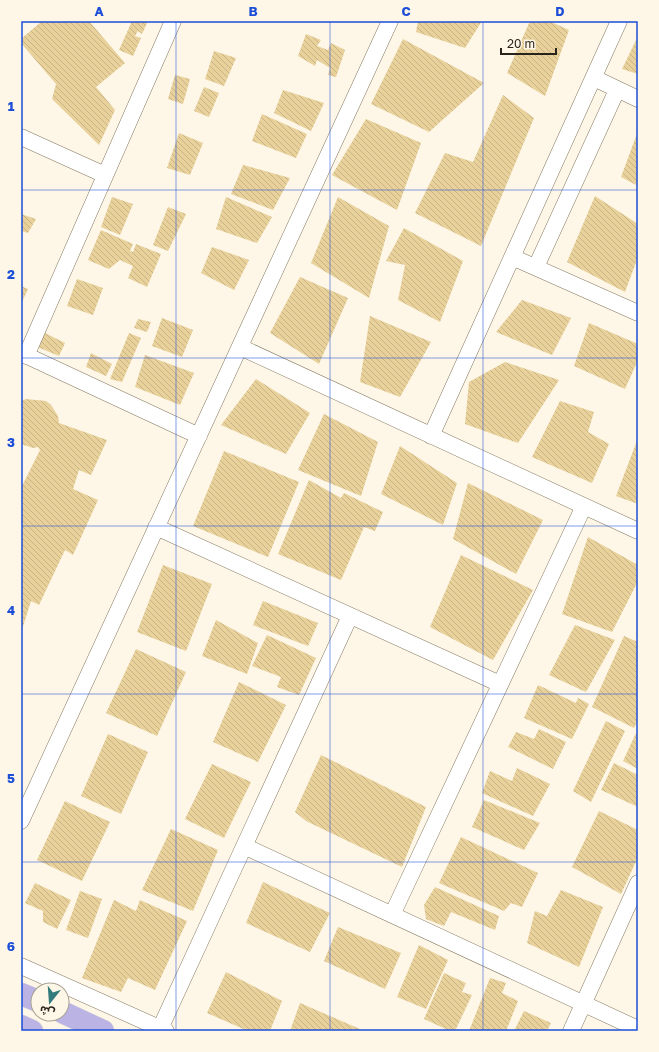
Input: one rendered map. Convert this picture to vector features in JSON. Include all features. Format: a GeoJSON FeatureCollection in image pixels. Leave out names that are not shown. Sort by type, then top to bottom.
{"type":"FeatureCollection","features":[{"type":"Feature","properties":{"kind":"main road"},"geometry":{"type":"LineString","coordinates":[[70,1016],[103,1031]]}},
{"type":"Feature","properties":{"kind":"main road"},"geometry":{"type":"LineString","coordinates":[[21,1026],[32,1031]]}},
{"type":"Feature","properties":{"kind":"street"},"geometry":{"type":"LineString","coordinates":[[173,21],[24,355],[199,436]]}},
{"type":"Feature","properties":{"kind":"street"},"geometry":{"type":"LineString","coordinates":[[21,821],[390,21]]}},
{"type":"Feature","properties":{"kind":"street"},"geometry":{"type":"LineString","coordinates":[[431,436],[619,21]]}},
{"type":"Feature","properties":{"kind":"street"},"geometry":{"type":"LineString","coordinates":[[594,78],[638,100]]}},
{"type":"Feature","properties":{"kind":"street"},"geometry":{"type":"LineString","coordinates":[[536,267],[617,90]]}},
{"type":"Feature","properties":{"kind":"street"},"geometry":{"type":"LineString","coordinates":[[21,136],[105,175]]}},
{"type":"Feature","properties":{"kind":"street"},"geometry":{"type":"LineString","coordinates":[[512,257],[638,313]]}},
{"type":"Feature","properties":{"kind":"street"},"geometry":{"type":"LineString","coordinates":[[240,348],[638,531]]}},
{"type":"Feature","properties":{"kind":"street"},"geometry":{"type":"LineString","coordinates":[[392,915],[584,506]]}},
{"type":"Feature","properties":{"kind":"street"},"geometry":{"type":"LineString","coordinates":[[156,528],[500,684]]}},
{"type":"Feature","properties":{"kind":"street"},"geometry":{"type":"LineString","coordinates":[[21,966],[161,1030],[350,616]]}},
{"type":"Feature","properties":{"kind":"street"},"geometry":{"type":"LineString","coordinates":[[244,846],[638,1029]]}},
{"type":"Feature","properties":{"kind":"street"},"geometry":{"type":"LineString","coordinates":[[571,1031],[638,883]]}},
{"type":"Feature","properties":{"kind":"building"},"geometry":{"type":"Polygon","coordinates":[[[42,21],[89,21],[125,63],[96,87],[115,110],[99,145],[52,99],[56,84],[21,43],[21,39],[42,21]]]}},
{"type":"Feature","properties":{"kind":"building"},"geometry":{"type":"Polygon","coordinates":[[[132,21],[148,21],[142,34],[138,31],[135,36],[141,38],[133,56],[119,50],[132,21]]]}},
{"type":"Feature","properties":{"kind":"building"},"geometry":{"type":"Polygon","coordinates":[[[418,21],[482,21],[465,48],[416,32],[418,21]]]}},
{"type":"Feature","properties":{"kind":"building"},"geometry":{"type":"Polygon","coordinates":[[[530,21],[549,21],[569,30],[545,96],[507,73],[530,21]]]}},
{"type":"Feature","properties":{"kind":"building"},"geometry":{"type":"Polygon","coordinates":[[[306,34],[321,40],[317,46],[328,50],[331,43],[345,50],[336,77],[328,75],[330,68],[317,60],[315,66],[298,56],[306,34]]]}},
{"type":"Feature","properties":{"kind":"building"},"geometry":{"type":"Polygon","coordinates":[[[638,36],[638,74],[622,69],[638,36]]]}},
{"type":"Feature","properties":{"kind":"building"},"geometry":{"type":"Polygon","coordinates":[[[403,39],[484,83],[429,132],[371,104],[403,39]]]}},
{"type":"Feature","properties":{"kind":"building"},"geometry":{"type":"Polygon","coordinates":[[[214,51],[236,58],[224,86],[205,79],[214,51]]]}},
{"type":"Feature","properties":{"kind":"building"},"geometry":{"type":"Polygon","coordinates":[[[175,75],[190,79],[183,104],[168,99],[175,75]]]}},
{"type":"Feature","properties":{"kind":"building"},"geometry":{"type":"Polygon","coordinates":[[[204,87],[219,93],[209,117],[194,111],[204,87]]]}},
{"type":"Feature","properties":{"kind":"building"},"geometry":{"type":"Polygon","coordinates":[[[283,90],[324,103],[311,131],[274,113],[283,90]]]}},
{"type":"Feature","properties":{"kind":"building"},"geometry":{"type":"Polygon","coordinates":[[[503,95],[534,118],[481,246],[415,213],[445,153],[473,162],[503,95]]]}},
{"type":"Feature","properties":{"kind":"building"},"geometry":{"type":"Polygon","coordinates":[[[262,114],[307,134],[296,158],[252,141],[262,114]]]}},
{"type":"Feature","properties":{"kind":"building"},"geometry":{"type":"Polygon","coordinates":[[[366,119],[421,143],[397,210],[332,175],[366,119]]]}},
{"type":"Feature","properties":{"kind":"building"},"geometry":{"type":"Polygon","coordinates":[[[638,131],[638,186],[621,177],[638,131]]]}},
{"type":"Feature","properties":{"kind":"building"},"geometry":{"type":"Polygon","coordinates":[[[179,133],[203,143],[190,175],[167,168],[179,133]]]}},
{"type":"Feature","properties":{"kind":"building"},"geometry":{"type":"Polygon","coordinates":[[[243,165],[290,178],[273,210],[231,194],[243,165]]]}},
{"type":"Feature","properties":{"kind":"building"},"geometry":{"type":"Polygon","coordinates":[[[595,196],[638,224],[638,257],[625,292],[567,262],[595,196]]]}},
{"type":"Feature","properties":{"kind":"building"},"geometry":{"type":"Polygon","coordinates":[[[112,197],[133,204],[120,235],[101,227],[112,197]]]}},
{"type":"Feature","properties":{"kind":"building"},"geometry":{"type":"Polygon","coordinates":[[[226,197],[272,217],[257,243],[216,229],[226,197]]]}},
{"type":"Feature","properties":{"kind":"building"},"geometry":{"type":"Polygon","coordinates":[[[338,197],[389,226],[369,298],[311,263],[338,197]]]}},
{"type":"Feature","properties":{"kind":"building"},"geometry":{"type":"Polygon","coordinates":[[[168,207],[186,214],[168,251],[153,245],[168,207]]]}},
{"type":"Feature","properties":{"kind":"building"},"geometry":{"type":"Polygon","coordinates":[[[21,214],[36,219],[28,233],[21,231],[21,214]]]}},
{"type":"Feature","properties":{"kind":"building"},"geometry":{"type":"Polygon","coordinates":[[[404,228],[463,261],[440,322],[398,300],[405,265],[386,261],[404,228]]]}},
{"type":"Feature","properties":{"kind":"building"},"geometry":{"type":"Polygon","coordinates":[[[101,230],[133,244],[130,251],[133,252],[136,244],[161,254],[147,287],[128,278],[133,266],[120,260],[109,269],[88,260],[101,230]]]}},
{"type":"Feature","properties":{"kind":"building"},"geometry":{"type":"Polygon","coordinates":[[[212,247],[249,260],[234,290],[201,273],[212,247]]]}},
{"type":"Feature","properties":{"kind":"building"},"geometry":{"type":"Polygon","coordinates":[[[300,277],[348,298],[319,364],[270,333],[300,277]]]}},
{"type":"Feature","properties":{"kind":"building"},"geometry":{"type":"Polygon","coordinates":[[[77,279],[103,288],[93,315],[67,306],[77,279]]]}},
{"type":"Feature","properties":{"kind":"building"},"geometry":{"type":"Polygon","coordinates":[[[21,286],[28,289],[21,304],[21,286]]]}},
{"type":"Feature","properties":{"kind":"building"},"geometry":{"type":"Polygon","coordinates":[[[522,300],[571,318],[552,355],[496,332],[522,300]]]}},
{"type":"Feature","properties":{"kind":"building"},"geometry":{"type":"Polygon","coordinates":[[[370,316],[431,342],[400,397],[360,382],[370,316]]]}},
{"type":"Feature","properties":{"kind":"building"},"geometry":{"type":"Polygon","coordinates":[[[162,318],[193,330],[182,357],[152,346],[162,318]]]}},
{"type":"Feature","properties":{"kind":"building"},"geometry":{"type":"Polygon","coordinates":[[[138,319],[151,322],[147,332],[134,328],[138,319]]]}},
{"type":"Feature","properties":{"kind":"building"},"geometry":{"type":"Polygon","coordinates":[[[589,323],[638,344],[638,360],[625,389],[574,366],[589,323]]]}},
{"type":"Feature","properties":{"kind":"building"},"geometry":{"type":"Polygon","coordinates":[[[41,331],[65,343],[59,356],[35,346],[41,331]]]}},
{"type":"Feature","properties":{"kind":"building"},"geometry":{"type":"Polygon","coordinates":[[[129,333],[141,338],[122,382],[110,379],[129,333]]]}},
{"type":"Feature","properties":{"kind":"building"},"geometry":{"type":"Polygon","coordinates":[[[91,353],[112,364],[106,376],[86,367],[91,353]]]}},
{"type":"Feature","properties":{"kind":"building"},"geometry":{"type":"Polygon","coordinates":[[[145,355],[194,373],[180,405],[135,387],[145,355]]]}},
{"type":"Feature","properties":{"kind":"building"},"geometry":{"type":"Polygon","coordinates":[[[505,362],[559,380],[518,443],[465,424],[469,382],[505,362]]]}},
{"type":"Feature","properties":{"kind":"building"},"geometry":{"type":"Polygon","coordinates":[[[256,379],[310,413],[286,454],[221,425],[256,379]]]}},
{"type":"Feature","properties":{"kind":"building"},"geometry":{"type":"Polygon","coordinates":[[[26,399],[46,401],[51,405],[58,416],[59,423],[107,440],[91,475],[79,470],[73,489],[98,500],[73,555],[65,550],[39,605],[31,601],[21,633],[21,488],[40,450],[38,447],[33,448],[21,444],[21,401],[26,399]]]}},
{"type":"Feature","properties":{"kind":"building"},"geometry":{"type":"Polygon","coordinates":[[[560,401],[594,412],[588,432],[609,444],[592,483],[532,457],[560,401]]]}},
{"type":"Feature","properties":{"kind":"building"},"geometry":{"type":"Polygon","coordinates":[[[324,414],[378,442],[361,496],[298,470],[324,414]]]}},
{"type":"Feature","properties":{"kind":"building"},"geometry":{"type":"Polygon","coordinates":[[[638,438],[638,504],[616,496],[638,438]]]}},
{"type":"Feature","properties":{"kind":"building"},"geometry":{"type":"Polygon","coordinates":[[[400,446],[457,483],[443,525],[381,494],[400,446]]]}},
{"type":"Feature","properties":{"kind":"building"},"geometry":{"type":"Polygon","coordinates":[[[224,451],[299,482],[268,557],[193,526],[224,451]]]}},
{"type":"Feature","properties":{"kind":"building"},"geometry":{"type":"Polygon","coordinates":[[[309,480],[341,498],[344,493],[383,512],[375,531],[364,527],[341,580],[278,554],[309,480]]]}},
{"type":"Feature","properties":{"kind":"building"},"geometry":{"type":"Polygon","coordinates":[[[468,483],[543,520],[516,574],[453,539],[468,483]]]}},
{"type":"Feature","properties":{"kind":"building"},"geometry":{"type":"Polygon","coordinates":[[[588,537],[638,565],[638,581],[612,632],[562,614],[588,537]]]}},
{"type":"Feature","properties":{"kind":"building"},"geometry":{"type":"Polygon","coordinates":[[[461,555],[533,590],[493,660],[430,627],[461,555]]]}},
{"type":"Feature","properties":{"kind":"building"},"geometry":{"type":"Polygon","coordinates":[[[163,565],[212,584],[186,651],[137,632],[163,565]]]}},
{"type":"Feature","properties":{"kind":"building"},"geometry":{"type":"Polygon","coordinates":[[[263,601],[318,623],[308,646],[253,625],[263,601]]]}},
{"type":"Feature","properties":{"kind":"building"},"geometry":{"type":"Polygon","coordinates":[[[216,620],[258,643],[247,674],[202,656],[216,620]]]}},
{"type":"Feature","properties":{"kind":"building"},"geometry":{"type":"Polygon","coordinates":[[[575,625],[615,640],[586,692],[549,675],[575,625]]]}},
{"type":"Feature","properties":{"kind":"building"},"geometry":{"type":"Polygon","coordinates":[[[267,635],[316,658],[299,695],[277,687],[281,677],[252,666],[267,635]]]}},
{"type":"Feature","properties":{"kind":"building"},"geometry":{"type":"Polygon","coordinates":[[[624,636],[638,642],[638,720],[634,728],[592,707],[624,636]]]}},
{"type":"Feature","properties":{"kind":"building"},"geometry":{"type":"Polygon","coordinates":[[[136,649],[186,672],[157,736],[106,713],[136,649]]]}},
{"type":"Feature","properties":{"kind":"building"},"geometry":{"type":"Polygon","coordinates":[[[239,682],[286,705],[258,762],[213,742],[239,682]]]}},
{"type":"Feature","properties":{"kind":"building"},"geometry":{"type":"Polygon","coordinates":[[[538,685],[576,703],[578,698],[589,704],[572,739],[524,718],[538,685]]]}},
{"type":"Feature","properties":{"kind":"building"},"geometry":{"type":"Polygon","coordinates":[[[606,721],[625,731],[591,802],[573,791],[606,721]]]}},
{"type":"Feature","properties":{"kind":"building"},"geometry":{"type":"Polygon","coordinates":[[[539,729],[566,742],[553,769],[508,747],[516,732],[534,739],[539,729]]]}},
{"type":"Feature","properties":{"kind":"building"},"geometry":{"type":"Polygon","coordinates":[[[636,733],[638,734],[638,769],[623,761],[636,733]]]}},
{"type":"Feature","properties":{"kind":"building"},"geometry":{"type":"Polygon","coordinates":[[[108,734],[148,752],[121,814],[81,796],[108,734]]]}},
{"type":"Feature","properties":{"kind":"building"},"geometry":{"type":"Polygon","coordinates":[[[321,755],[426,807],[402,867],[306,821],[295,812],[321,755]]]}},
{"type":"Feature","properties":{"kind":"building"},"geometry":{"type":"Polygon","coordinates":[[[614,763],[638,775],[638,807],[601,790],[614,763]]]}},
{"type":"Feature","properties":{"kind":"building"},"geometry":{"type":"Polygon","coordinates":[[[212,764],[251,782],[224,838],[185,819],[212,764]]]}},
{"type":"Feature","properties":{"kind":"building"},"geometry":{"type":"Polygon","coordinates":[[[517,768],[550,784],[533,816],[482,793],[490,771],[512,781],[517,768]]]}},
{"type":"Feature","properties":{"kind":"building"},"geometry":{"type":"Polygon","coordinates":[[[484,800],[540,823],[524,850],[472,827],[484,800]]]}},
{"type":"Feature","properties":{"kind":"building"},"geometry":{"type":"Polygon","coordinates":[[[65,801],[110,822],[82,881],[37,860],[65,801]]]}},
{"type":"Feature","properties":{"kind":"building"},"geometry":{"type":"Polygon","coordinates":[[[599,811],[638,830],[638,857],[621,894],[572,867],[599,811]]]}},
{"type":"Feature","properties":{"kind":"building"},"geometry":{"type":"Polygon","coordinates":[[[171,829],[218,850],[193,911],[142,890],[171,829]]]}},
{"type":"Feature","properties":{"kind":"building"},"geometry":{"type":"Polygon","coordinates":[[[461,837],[538,873],[522,907],[511,903],[504,911],[439,883],[461,837]]]}},
{"type":"Feature","properties":{"kind":"building"},"geometry":{"type":"Polygon","coordinates":[[[263,882],[330,913],[310,952],[246,923],[263,882]]]}},
{"type":"Feature","properties":{"kind":"building"},"geometry":{"type":"Polygon","coordinates":[[[35,883],[71,900],[57,929],[43,922],[43,911],[25,903],[35,883]]]}},
{"type":"Feature","properties":{"kind":"building"},"geometry":{"type":"Polygon","coordinates":[[[435,887],[499,916],[495,930],[451,912],[444,926],[426,919],[424,905],[435,887]]]}},
{"type":"Feature","properties":{"kind":"building"},"geometry":{"type":"Polygon","coordinates":[[[561,890],[603,907],[579,967],[527,943],[535,911],[547,916],[561,890]]]}},
{"type":"Feature","properties":{"kind":"building"},"geometry":{"type":"Polygon","coordinates":[[[80,891],[102,899],[88,938],[66,930],[80,891]]]}},
{"type":"Feature","properties":{"kind":"building"},"geometry":{"type":"Polygon","coordinates":[[[114,900],[136,911],[140,900],[187,921],[155,990],[128,978],[121,992],[82,978],[114,900]]]}},
{"type":"Feature","properties":{"kind":"building"},"geometry":{"type":"Polygon","coordinates":[[[338,927],[401,953],[385,989],[324,961],[338,927]]]}},
{"type":"Feature","properties":{"kind":"building"},"geometry":{"type":"Polygon","coordinates":[[[419,945],[448,960],[426,1009],[397,997],[419,945]]]}},
{"type":"Feature","properties":{"kind":"building"},"geometry":{"type":"Polygon","coordinates":[[[226,972],[282,1001],[270,1031],[248,1031],[207,1013],[226,972]]]}},
{"type":"Feature","properties":{"kind":"building"},"geometry":{"type":"Polygon","coordinates":[[[444,973],[466,983],[462,992],[472,995],[455,1031],[450,1031],[424,1019],[444,973]]]}},
{"type":"Feature","properties":{"kind":"building"},"geometry":{"type":"Polygon","coordinates":[[[490,978],[506,983],[502,993],[518,1001],[506,1031],[469,1031],[490,978]]]}},
{"type":"Feature","properties":{"kind":"building"},"geometry":{"type":"Polygon","coordinates":[[[300,1003],[360,1029],[359,1031],[290,1031],[300,1003]]]}},
{"type":"Feature","properties":{"kind":"building"},"geometry":{"type":"Polygon","coordinates":[[[524,1011],[551,1023],[547,1031],[514,1031],[524,1011]]]}}]}
